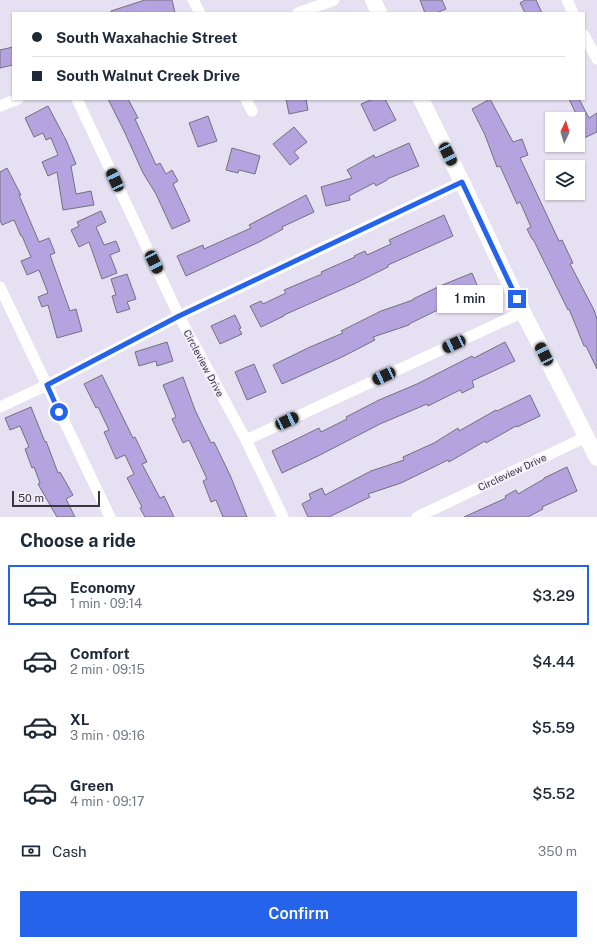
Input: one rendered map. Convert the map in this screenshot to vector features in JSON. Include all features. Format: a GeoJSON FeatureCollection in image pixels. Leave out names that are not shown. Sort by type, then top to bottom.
{"type":"FeatureCollection","features":[{"type":"Feature","properties":{"kind":"street"},"geometry":{"type":"LineString","coordinates":[[193,0],[199,12]]}},
{"type":"Feature","properties":{"kind":"street"},"geometry":{"type":"LineString","coordinates":[[301,12],[334,0]]}},
{"type":"Feature","properties":{"kind":"street"},"geometry":{"type":"LineString","coordinates":[[373,0],[379,12]]}},
{"type":"Feature","properties":{"kind":"street"},"geometry":{"type":"LineString","coordinates":[[567,0],[573,12]]}},
{"type":"Feature","properties":{"kind":"street"},"geometry":{"type":"LineString","coordinates":[[585,37],[597,60]]}},
{"type":"Feature","properties":{"kind":"street"},"geometry":{"type":"LineString","coordinates":[[0,106],[15,100]]}},
{"type":"Feature","properties":{"kind":"street","name":"Circleview Drive"},"geometry":{"type":"LineString","coordinates":[[77,100],[179,316],[246,440],[283,517]]}},
{"type":"Feature","properties":{"kind":"street"},"geometry":{"type":"LineString","coordinates":[[246,100],[252,111]]}},
{"type":"Feature","properties":{"kind":"street"},"geometry":{"type":"LineString","coordinates":[[421,100],[523,312],[597,458]]}},
{"type":"Feature","properties":{"kind":"street"},"geometry":{"type":"LineString","coordinates":[[0,407],[47,385],[179,316],[462,182]]}},
{"type":"Feature","properties":{"kind":"street"},"geometry":{"type":"LineString","coordinates":[[0,287],[110,517]]}},
{"type":"Feature","properties":{"kind":"street"},"geometry":{"type":"LineString","coordinates":[[246,440],[523,312]]}},
{"type":"Feature","properties":{"kind":"street","name":"Circleview Drive"},"geometry":{"type":"LineString","coordinates":[[417,517],[586,437]]}},
{"type":"Feature","properties":{"kind":"building"},"geometry":{"type":"Polygon","coordinates":[[[145,0],[172,0],[175,12],[111,12],[145,0]]]}},
{"type":"Feature","properties":{"kind":"building"},"geometry":{"type":"Polygon","coordinates":[[[420,0],[442,0],[446,9],[438,12],[425,12],[420,0]]]}},
{"type":"Feature","properties":{"kind":"building"},"geometry":{"type":"Polygon","coordinates":[[[525,0],[536,0],[542,12],[524,12],[520,3],[525,0]]]}},
{"type":"Feature","properties":{"kind":"building"},"geometry":{"type":"Polygon","coordinates":[[[12,47],[12,65],[0,68],[0,50],[12,47]]]}},
{"type":"Feature","properties":{"kind":"building"},"geometry":{"type":"Polygon","coordinates":[[[108,100],[129,100],[138,118],[135,119],[156,165],[160,163],[166,174],[172,170],[178,181],[173,184],[190,221],[172,229],[156,194],[143,173],[108,100]]]}},
{"type":"Feature","properties":{"kind":"building"},"geometry":{"type":"Polygon","coordinates":[[[286,100],[306,100],[308,110],[289,114],[286,100]]]}},
{"type":"Feature","properties":{"kind":"building"},"geometry":{"type":"Polygon","coordinates":[[[371,100],[386,100],[396,120],[374,131],[361,104],[371,100]]]}},
{"type":"Feature","properties":{"kind":"building"},"geometry":{"type":"Polygon","coordinates":[[[491,100],[513,142],[522,139],[528,155],[520,158],[559,241],[562,240],[573,263],[570,264],[594,310],[597,319],[597,369],[586,346],[584,346],[569,309],[568,310],[527,229],[531,227],[520,202],[517,204],[500,166],[497,167],[485,135],[472,109],[491,100]]]}},
{"type":"Feature","properties":{"kind":"building"},"geometry":{"type":"Polygon","coordinates":[[[569,100],[580,100],[589,118],[597,113],[597,132],[585,138],[585,112],[575,112],[569,100]]]}},
{"type":"Feature","properties":{"kind":"building"},"geometry":{"type":"Polygon","coordinates":[[[48,106],[66,140],[76,164],[71,166],[76,194],[91,191],[94,205],[63,210],[57,172],[48,176],[42,162],[58,155],[51,138],[46,140],[43,133],[34,137],[25,118],[48,106]]]}},
{"type":"Feature","properties":{"kind":"building"},"geometry":{"type":"Polygon","coordinates":[[[208,116],[217,141],[198,147],[189,123],[208,116]]]}},
{"type":"Feature","properties":{"kind":"building"},"geometry":{"type":"Polygon","coordinates":[[[294,127],[307,142],[294,152],[299,158],[290,165],[273,144],[294,127]]]}},
{"type":"Feature","properties":{"kind":"building"},"geometry":{"type":"Polygon","coordinates":[[[409,143],[419,166],[387,179],[376,186],[374,183],[349,196],[350,200],[326,206],[321,187],[352,178],[347,170],[374,155],[375,158],[409,143]]]}},
{"type":"Feature","properties":{"kind":"building"},"geometry":{"type":"Polygon","coordinates":[[[232,148],[260,156],[255,174],[239,170],[238,173],[226,170],[232,148]]]}},
{"type":"Feature","properties":{"kind":"building"},"geometry":{"type":"Polygon","coordinates":[[[7,168],[21,195],[19,195],[39,242],[49,238],[55,253],[50,255],[70,311],[76,309],[82,331],[57,338],[48,305],[42,307],[38,297],[48,293],[39,270],[27,275],[21,261],[31,257],[14,220],[2,225],[0,220],[0,172],[7,168]]]}},
{"type":"Feature","properties":{"kind":"building"},"geometry":{"type":"Polygon","coordinates":[[[306,195],[314,212],[282,227],[283,229],[259,242],[186,276],[177,256],[203,245],[204,249],[251,228],[249,225],[306,195]]]}},
{"type":"Feature","properties":{"kind":"building"},"geometry":{"type":"Polygon","coordinates":[[[101,211],[106,222],[96,227],[104,245],[116,241],[120,251],[110,255],[117,273],[102,279],[89,242],[79,247],[71,230],[79,226],[77,222],[101,211]]]}},
{"type":"Feature","properties":{"kind":"building"},"geometry":{"type":"Polygon","coordinates":[[[444,215],[453,236],[388,265],[388,267],[354,284],[284,315],[261,327],[250,306],[261,301],[263,304],[286,293],[284,290],[322,274],[321,272],[365,251],[367,255],[391,244],[389,240],[444,215]]]}},
{"type":"Feature","properties":{"kind":"building"},"geometry":{"type":"Polygon","coordinates":[[[472,273],[480,292],[456,301],[409,325],[373,337],[375,340],[342,357],[282,384],[273,365],[343,333],[341,331],[381,311],[413,300],[440,286],[472,273]]]}},
{"type":"Feature","properties":{"kind":"building"},"geometry":{"type":"Polygon","coordinates":[[[127,274],[136,299],[127,302],[130,309],[117,313],[112,296],[116,295],[111,279],[127,274]]]}},
{"type":"Feature","properties":{"kind":"building"},"geometry":{"type":"Polygon","coordinates":[[[235,315],[242,334],[220,344],[211,326],[235,315]]]}},
{"type":"Feature","properties":{"kind":"building"},"geometry":{"type":"Polygon","coordinates":[[[167,342],[173,361],[157,366],[156,361],[139,366],[135,352],[167,342]]]}},
{"type":"Feature","properties":{"kind":"building"},"geometry":{"type":"Polygon","coordinates":[[[505,342],[515,361],[472,381],[474,387],[462,393],[460,390],[428,406],[427,404],[380,424],[282,473],[272,451],[319,428],[321,432],[379,400],[417,384],[472,356],[474,358],[505,342]]]}},
{"type":"Feature","properties":{"kind":"building"},"geometry":{"type":"Polygon","coordinates":[[[254,364],[266,392],[247,400],[235,372],[254,364]]]}},
{"type":"Feature","properties":{"kind":"building"},"geometry":{"type":"Polygon","coordinates":[[[102,375],[133,438],[135,437],[147,462],[142,464],[160,498],[164,496],[174,517],[145,517],[140,508],[142,507],[127,478],[134,474],[125,455],[116,459],[104,432],[109,430],[98,407],[96,408],[84,384],[102,375]]]}},
{"type":"Feature","properties":{"kind":"building"},"geometry":{"type":"Polygon","coordinates":[[[183,377],[195,410],[211,443],[214,442],[230,475],[247,517],[223,517],[216,500],[211,502],[203,481],[207,479],[189,440],[183,443],[172,419],[176,417],[163,385],[183,377]]]}},
{"type":"Feature","properties":{"kind":"building"},"geometry":{"type":"Polygon","coordinates":[[[530,395],[540,416],[517,427],[516,426],[486,443],[485,441],[449,462],[448,460],[401,483],[368,494],[370,497],[329,517],[308,517],[302,504],[311,499],[309,494],[322,488],[325,495],[371,471],[404,460],[403,457],[434,443],[458,428],[459,431],[496,410],[497,411],[530,395]]]}},
{"type":"Feature","properties":{"kind":"building"},"geometry":{"type":"Polygon","coordinates":[[[31,407],[58,473],[60,472],[73,495],[66,499],[75,517],[57,517],[38,484],[40,483],[34,467],[32,468],[25,449],[29,447],[20,426],[10,430],[5,418],[31,407]]]}},
{"type":"Feature","properties":{"kind":"building"},"geometry":{"type":"Polygon","coordinates":[[[567,467],[577,491],[542,507],[543,509],[528,517],[464,517],[506,498],[505,496],[516,490],[518,494],[544,478],[567,467]]]}},
{"type":"Feature","properties":{"kind":"route"},"geometry":{"type":"LineString","coordinates":[[59,412],[47,385],[179,316],[462,182],[517,299]]}}]}
